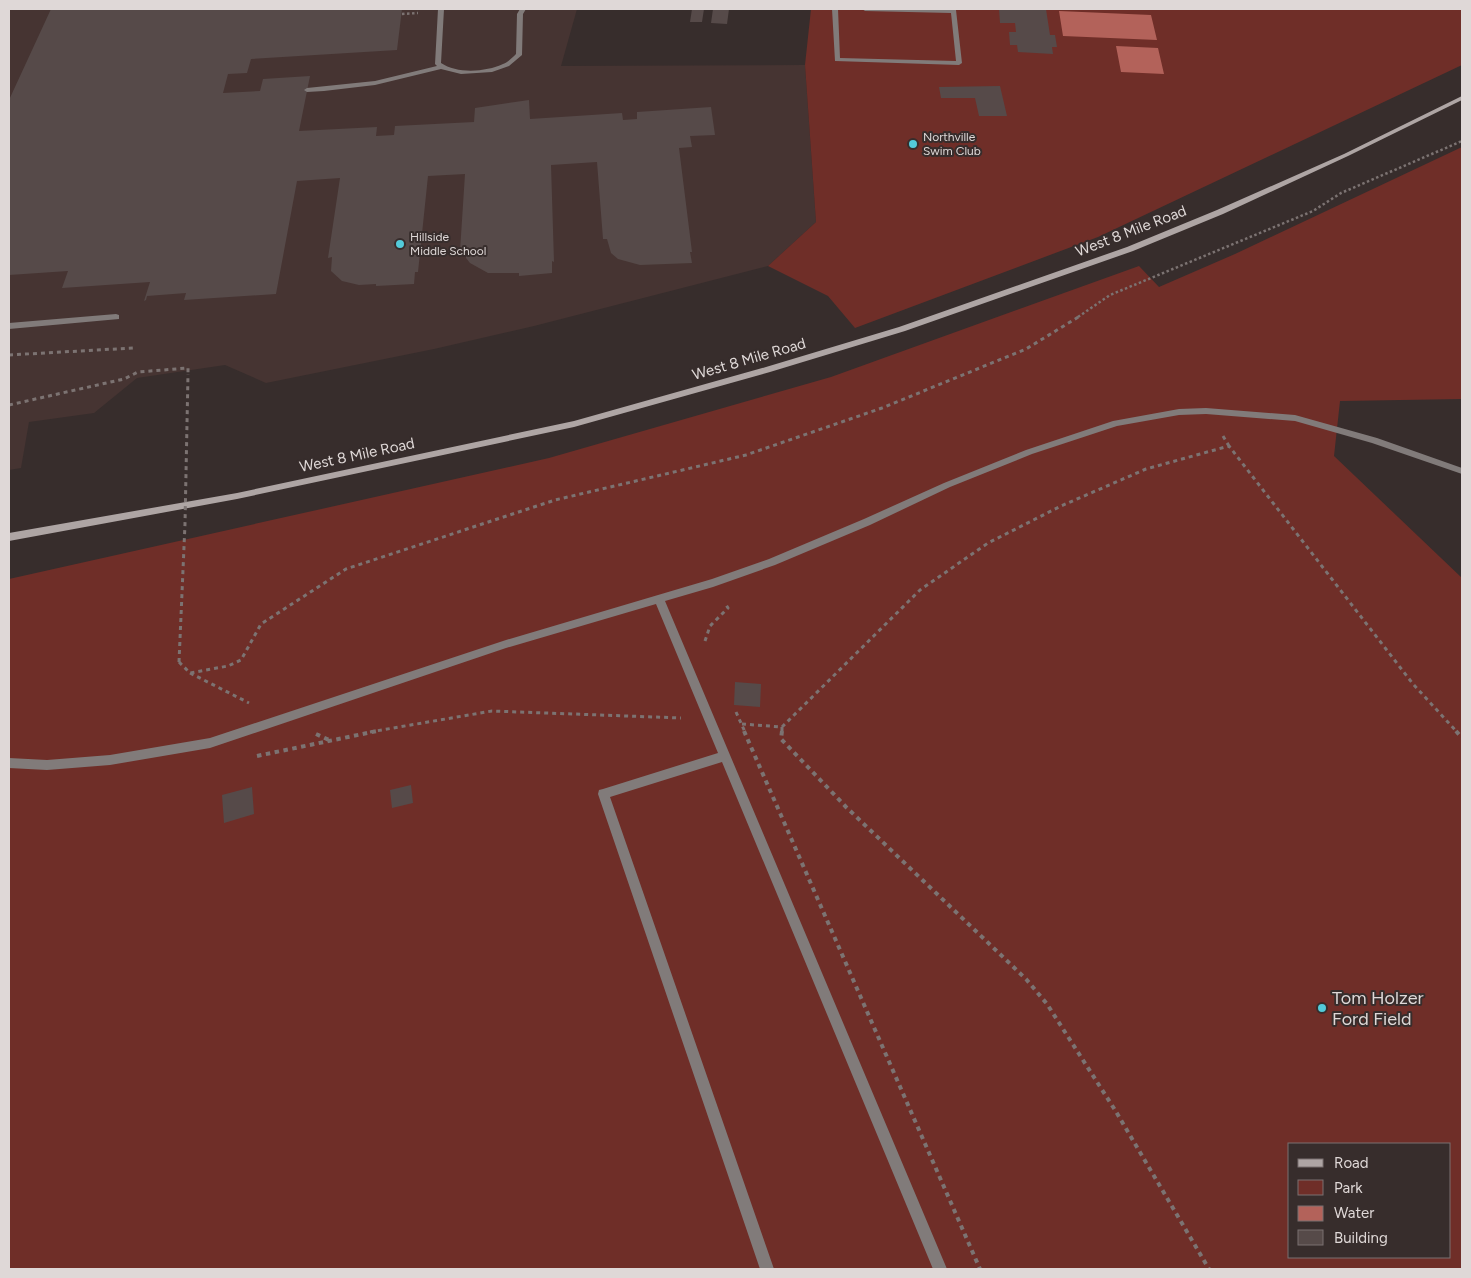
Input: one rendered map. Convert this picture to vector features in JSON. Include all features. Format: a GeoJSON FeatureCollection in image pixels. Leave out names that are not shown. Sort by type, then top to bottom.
{"type":"FeatureCollection","features":[{"type":"Feature","properties":{"kind":"main road","name":"West 8 Mile Road"},"geometry":{"type":"LineString","coordinates":[[9,537],[237,496],[564,426],[767,370],[902,329],[1130,249],[1220,212],[1337,159],[1462,98]]}},
{"type":"Feature","properties":{"kind":"lane"},"geometry":{"type":"LineString","coordinates":[[441,9],[438,64],[449,71],[492,70],[508,65],[519,55],[520,14],[523,9]]}},
{"type":"Feature","properties":{"kind":"lane"},"geometry":{"type":"LineString","coordinates":[[835,9],[837,60],[959,63],[954,11],[865,9]]}},
{"type":"Feature","properties":{"kind":"lane"},"geometry":{"type":"LineString","coordinates":[[308,90],[356,86],[391,80],[414,76],[441,67]]}},
{"type":"Feature","properties":{"kind":"lane"},"geometry":{"type":"LineString","coordinates":[[9,326],[116,317]]}},
{"type":"Feature","properties":{"kind":"lane"},"geometry":{"type":"LineString","coordinates":[[9,763],[47,765],[110,760],[210,743],[506,644],[713,583],[789,554],[947,485],[1029,452],[1108,425],[1149,417],[1206,411],[1295,418],[1374,440],[1462,471]]}},
{"type":"Feature","properties":{"kind":"lane"},"geometry":{"type":"LineString","coordinates":[[659,599],[940,1269]]}},
{"type":"Feature","properties":{"kind":"lane"},"geometry":{"type":"LineString","coordinates":[[725,756],[603,794],[767,1269]]}},
{"type":"Feature","properties":{"kind":"path"},"geometry":{"type":"LineString","coordinates":[[402,14],[422,13]]}},
{"type":"Feature","properties":{"kind":"path"},"geometry":{"type":"LineString","coordinates":[[9,405],[124,379],[138,372],[188,368],[185,524],[179,662],[190,673],[239,664],[245,656],[253,634],[261,624],[346,569],[555,500],[746,455],[882,408],[1026,349],[1063,328],[1110,295],[1313,211],[1340,193],[1462,140]]}},
{"type":"Feature","properties":{"kind":"path"},"geometry":{"type":"LineString","coordinates":[[9,355],[134,348]]}},
{"type":"Feature","properties":{"kind":"path"},"geometry":{"type":"LineString","coordinates":[[1209,1269],[1115,1110],[1047,1004],[1026,979],[846,807],[781,739],[782,727],[920,590],[988,543],[1061,506],[1146,470],[1229,446],[1413,684],[1462,738]]}},
{"type":"Feature","properties":{"kind":"path"},"geometry":{"type":"LineString","coordinates":[[705,646],[706,630],[728,608],[713,583]]}},
{"type":"Feature","properties":{"kind":"path"},"geometry":{"type":"LineString","coordinates":[[247,758],[349,736],[492,711],[684,718]]}},
{"type":"Feature","properties":{"kind":"path"},"geometry":{"type":"LineString","coordinates":[[782,727],[742,724],[980,1269]]}},
{"type":"Feature","properties":{"kind":"shaded area","name":"Hillside Middle School"},"geometry":{"type":"Polygon","coordinates":[[[9,9],[577,9],[561,66],[805,65],[816,222],[768,266],[534,326],[434,349],[266,383],[225,365],[137,378],[94,413],[29,422],[21,468],[9,470],[9,9]]]}},
{"type":"Feature","properties":{"kind":"green space"},"geometry":{"type":"Polygon","coordinates":[[[811,9],[1462,9],[1462,65],[1098,237],[855,328],[828,296],[768,266],[816,222],[805,65],[811,9]]]}},
{"type":"Feature","properties":{"kind":"green space"},"geometry":{"type":"Polygon","coordinates":[[[1462,147],[1462,399],[1340,401],[1334,456],[1462,578],[1462,1269],[9,1269],[9,579],[549,458],[831,377],[1139,266],[1159,287],[1235,254],[1462,147]]]}},
{"type":"Feature","properties":{"kind":"water"},"geometry":{"type":"Polygon","coordinates":[[[1059,11],[1151,15],[1157,40],[1063,36],[1059,11]]]}},
{"type":"Feature","properties":{"kind":"water"},"geometry":{"type":"Polygon","coordinates":[[[1116,46],[1158,48],[1164,74],[1121,72],[1116,46]]]}},
{"type":"Feature","properties":{"kind":"building"},"geometry":{"type":"Polygon","coordinates":[[[51,9],[402,9],[397,50],[251,59],[247,73],[228,74],[223,93],[260,91],[263,79],[310,76],[299,131],[377,127],[376,136],[394,135],[395,126],[474,122],[475,108],[529,100],[530,119],[622,113],[623,120],[637,119],[637,112],[711,107],[715,135],[690,136],[692,147],[679,148],[692,263],[640,265],[618,259],[611,253],[607,239],[603,239],[597,162],[551,165],[554,262],[552,261],[552,273],[519,276],[519,273],[488,273],[470,263],[466,258],[466,251],[460,251],[465,174],[428,176],[418,272],[415,272],[414,284],[359,285],[342,281],[331,271],[332,257],[328,258],[340,178],[297,181],[276,294],[184,300],[186,293],[147,296],[144,301],[150,282],[62,288],[68,271],[9,275],[9,100],[51,9]]]}},
{"type":"Feature","properties":{"kind":"building"},"geometry":{"type":"Polygon","coordinates":[[[692,9],[704,9],[702,22],[690,22],[692,9]]]}},
{"type":"Feature","properties":{"kind":"building"},"geometry":{"type":"Polygon","coordinates":[[[713,9],[729,9],[727,24],[711,23],[713,9]]]}},
{"type":"Feature","properties":{"kind":"building"},"geometry":{"type":"Polygon","coordinates":[[[999,9],[1046,9],[1050,35],[1055,35],[1057,47],[1052,47],[1053,54],[1018,52],[1017,45],[1010,45],[1009,32],[1016,32],[1015,23],[1000,23],[999,9]]]}},
{"type":"Feature","properties":{"kind":"building"},"geometry":{"type":"Polygon","coordinates":[[[1000,86],[1007,116],[979,116],[975,98],[941,98],[939,87],[1000,86]]]}},
{"type":"Feature","properties":{"kind":"building"},"geometry":{"type":"Polygon","coordinates":[[[735,682],[761,684],[760,707],[734,705],[735,682]]]}},
{"type":"Feature","properties":{"kind":"building"},"geometry":{"type":"Polygon","coordinates":[[[411,785],[413,803],[392,808],[390,790],[411,785]]]}},
{"type":"Feature","properties":{"kind":"building"},"geometry":{"type":"Polygon","coordinates":[[[252,787],[254,814],[224,823],[222,795],[252,787]]]}},
{"type":"Feature","properties":{"kind":"place","name":"Northville Swim Club"},"geometry":{"type":"Point","coordinates":[913,144]}},
{"type":"Feature","properties":{"kind":"place","name":"Hillside Middle School"},"geometry":{"type":"Point","coordinates":[400,244]}},
{"type":"Feature","properties":{"kind":"place","name":"Tom Holzer Ford Field"},"geometry":{"type":"Point","coordinates":[1322,1008]}}]}
